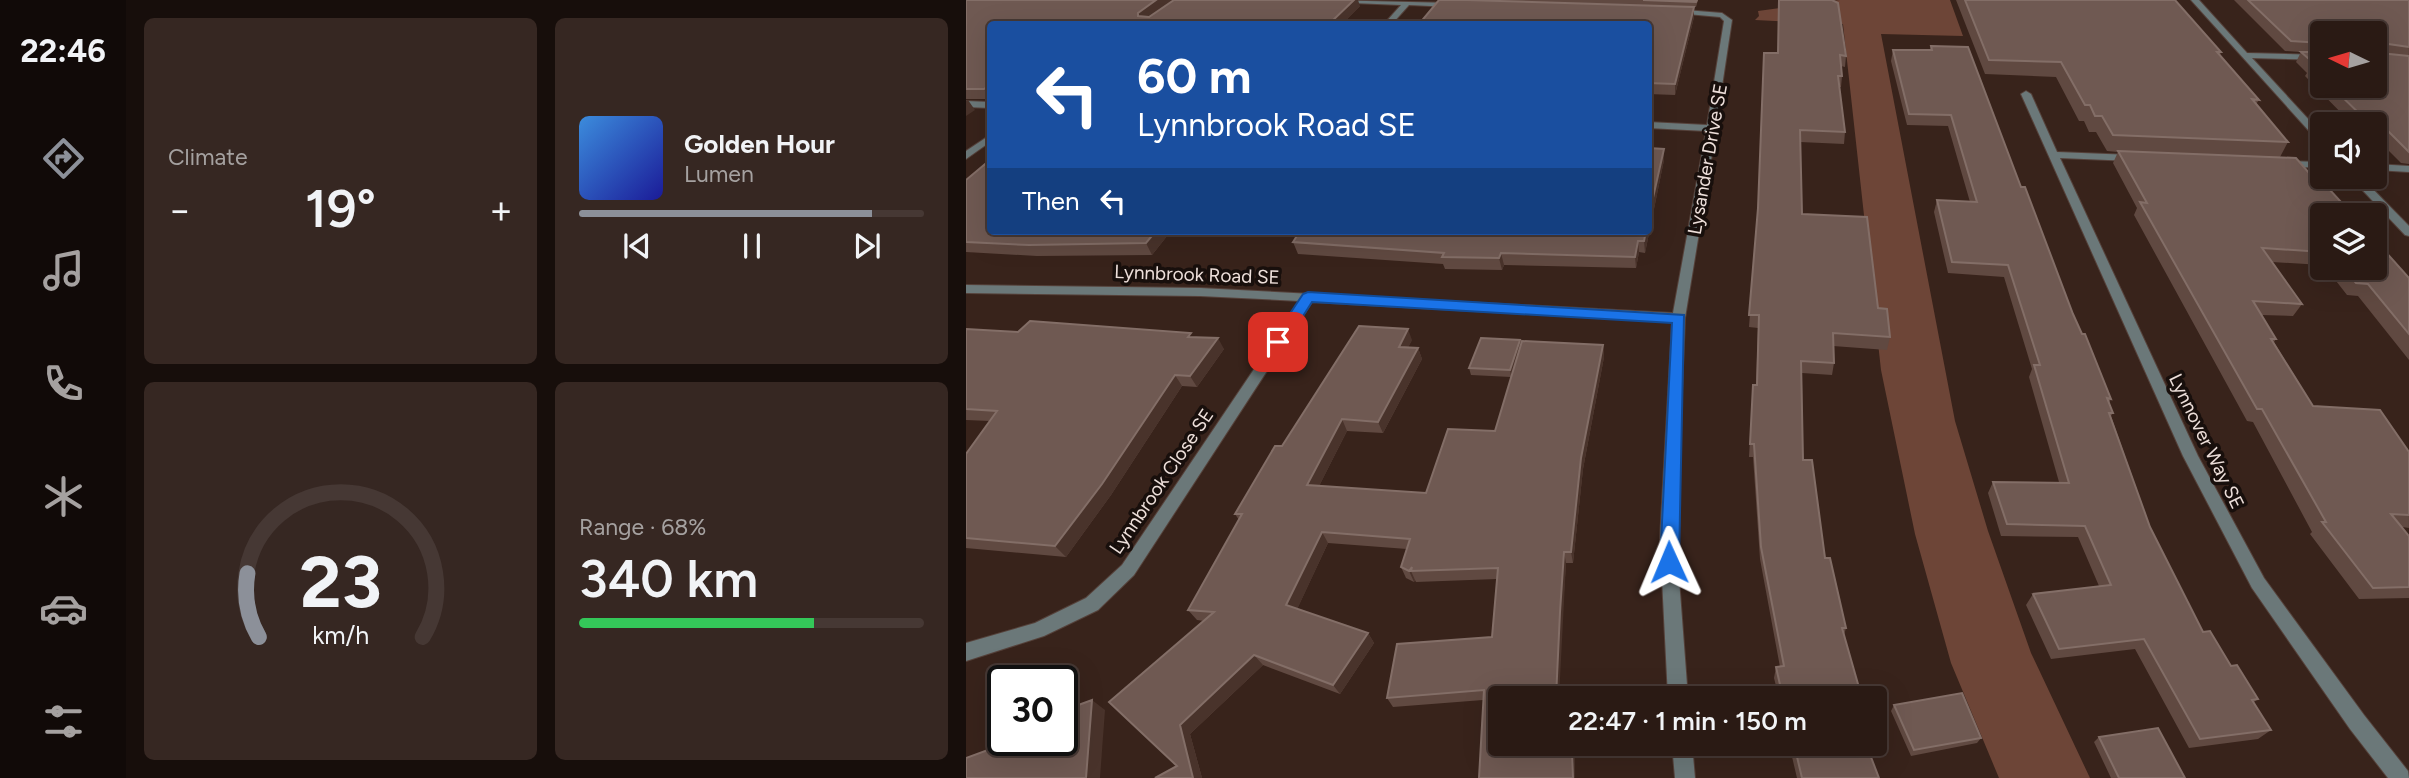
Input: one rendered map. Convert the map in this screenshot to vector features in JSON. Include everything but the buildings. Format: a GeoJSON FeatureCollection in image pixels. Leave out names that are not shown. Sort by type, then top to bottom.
{"type":"FeatureCollection","features":[{"type":"Feature","properties":{"kind":"street"},"geometry":{"type":"LineString","coordinates":[[1328,0],[1462,5]]}},
{"type":"Feature","properties":{"kind":"street"},"geometry":{"type":"LineString","coordinates":[[2194,0],[2310,127]]}},
{"type":"Feature","properties":{"kind":"street"},"geometry":{"type":"LineString","coordinates":[[1391,21],[1407,3]]}},
{"type":"Feature","properties":{"kind":"street","name":"Lysander Drive SE"},"geometry":{"type":"LineString","coordinates":[[1669,11],[1712,13],[1728,20],[1714,128],[1679,318],[1668,539],[1677,686]]}},
{"type":"Feature","properties":{"kind":"street"},"geometry":{"type":"LineString","coordinates":[[2246,55],[2310,57]]}},
{"type":"Feature","properties":{"kind":"street","name":"Lynnover Way SE"},"geometry":{"type":"LineString","coordinates":[[2026,94],[2191,456],[2258,583],[2357,722],[2401,778]]}},
{"type":"Feature","properties":{"kind":"street"},"geometry":{"type":"LineString","coordinates":[[966,104],[987,105]]}},
{"type":"Feature","properties":{"kind":"street"},"geometry":{"type":"LineString","coordinates":[[1652,125],[1714,128]]}},
{"type":"Feature","properties":{"kind":"street"},"geometry":{"type":"LineString","coordinates":[[966,156],[987,140]]}},
{"type":"Feature","properties":{"kind":"street"},"geometry":{"type":"LineString","coordinates":[[2054,155],[2148,159]]}},
{"type":"Feature","properties":{"kind":"street"},"geometry":{"type":"LineString","coordinates":[[2269,163],[2310,165]]}},
{"type":"Feature","properties":{"kind":"street"},"geometry":{"type":"LineString","coordinates":[[2387,168],[2409,169]]}},
{"type":"Feature","properties":{"kind":"street"},"geometry":{"type":"LineString","coordinates":[[2367,189],[2409,233]]}},
{"type":"Feature","properties":{"kind":"street","name":"Lynnbrook Road SE"},"geometry":{"type":"LineString","coordinates":[[966,289],[1200,292],[1679,318]]}},
{"type":"Feature","properties":{"kind":"street","name":"Lynnbrook Close SE"},"geometry":{"type":"LineString","coordinates":[[966,652],[1038,630],[1092,604],[1128,570],[1308,297]]}},
{"type":"Feature","properties":{"kind":"street"},"geometry":{"type":"LineString","coordinates":[[1683,756],[1685,778]]}},
{"type":"Feature","properties":{"kind":"shaded area"},"geometry":{"type":"Polygon","coordinates":[[[1840,0],[1950,0],[1963,36],[1881,34],[1955,421],[1988,531],[2031,653],[2090,778],[1999,778],[1951,663],[1915,534],[1881,370],[1843,24],[1755,20],[1759,16],[1758,11],[1840,0]]]}},
{"type":"Feature","properties":{"kind":"route"},"geometry":{"type":"LineString","coordinates":[[1278,342],[1308,297],[1679,318],[1669,562]]}}]}
